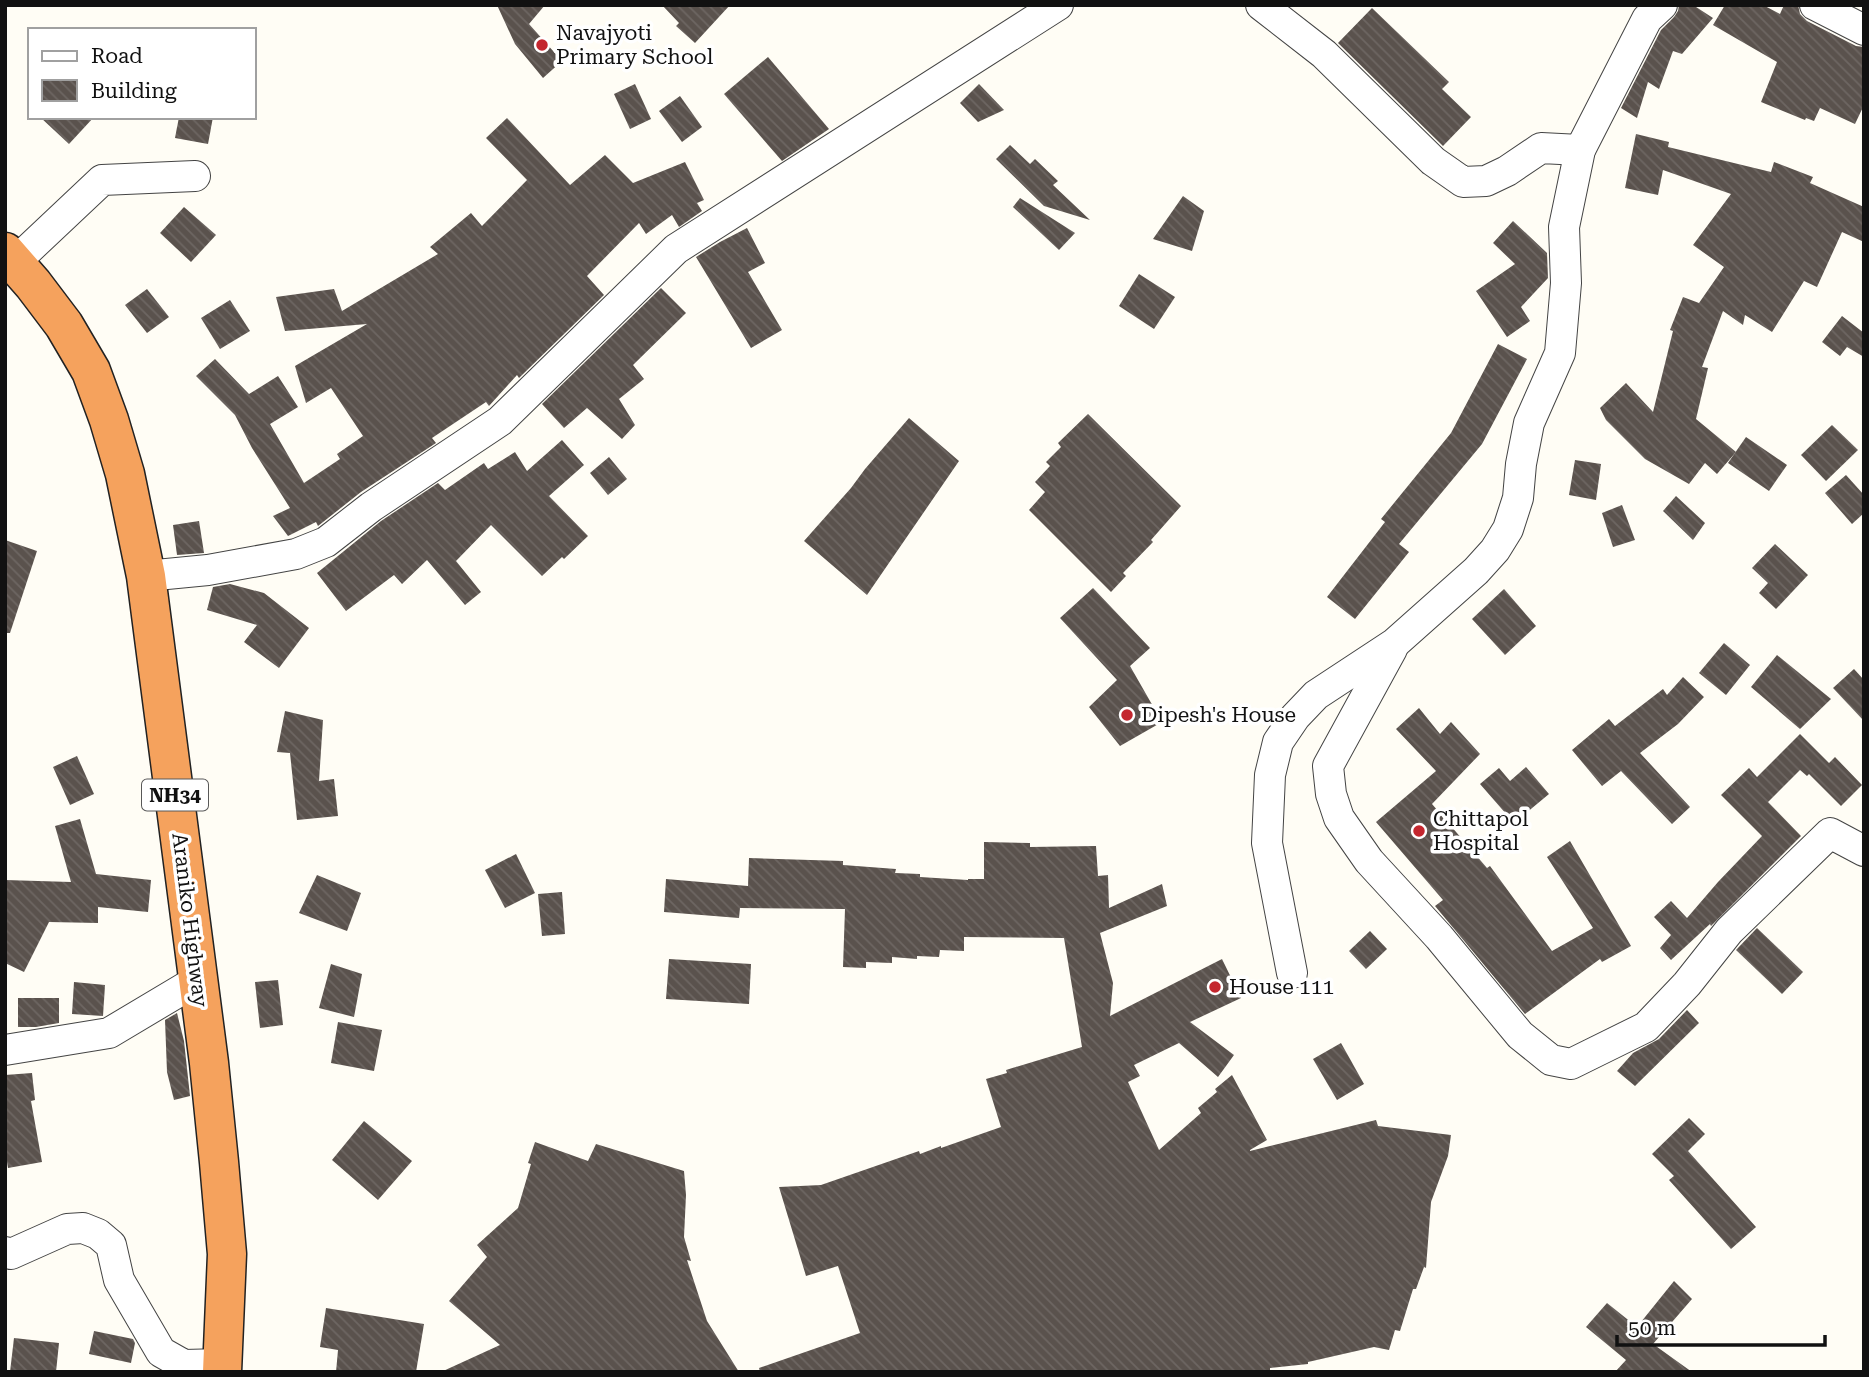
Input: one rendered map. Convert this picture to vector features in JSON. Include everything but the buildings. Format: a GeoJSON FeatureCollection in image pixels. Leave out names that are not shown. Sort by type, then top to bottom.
{"type":"FeatureCollection","features":[{"type":"Feature","properties":{"kind":"highway","name":"Araniko Highway"},"geometry":{"type":"LineString","coordinates":[[10,258],[64,325],[91,371],[125,474],[146,576],[219,1162],[227,1254],[222,1368]]}},
{"type":"Feature","properties":{"kind":"street"},"geometry":{"type":"LineString","coordinates":[[146,576],[208,570],[296,554],[326,542],[371,507],[500,421],[676,250],[1058,5]]}},
{"type":"Feature","properties":{"kind":"street"},"geometry":{"type":"LineString","coordinates":[[1261,5],[1324,54],[1433,161],[1463,182],[1486,181],[1507,171],[1541,148],[1580,150]]}},
{"type":"Feature","properties":{"kind":"street"},"geometry":{"type":"LineString","coordinates":[[1292,973],[1267,843],[1270,775],[1278,742],[1295,717],[1316,695],[1395,643],[1496,550],[1508,529],[1518,498],[1521,464],[1530,423],[1560,353],[1566,283],[1564,227],[1580,150],[1647,19],[1662,5]]}},
{"type":"Feature","properties":{"kind":"street"},"geometry":{"type":"LineString","coordinates":[[1815,5],[1864,30]]}},
{"type":"Feature","properties":{"kind":"street"},"geometry":{"type":"LineString","coordinates":[[10,258],[102,180],[195,176]]}},
{"type":"Feature","properties":{"kind":"street"},"geometry":{"type":"LineString","coordinates":[[1395,643],[1328,766],[1331,794],[1339,818],[1369,861],[1439,937],[1520,1035],[1551,1060],[1571,1064],[1646,1027],[1687,984],[1728,931],[1829,833],[1864,850]]}},
{"type":"Feature","properties":{"kind":"street"},"geometry":{"type":"LineString","coordinates":[[5,1050],[109,1033],[198,980]]}},
{"type":"Feature","properties":{"kind":"street"},"geometry":{"type":"LineString","coordinates":[[5,1252],[12,1254],[67,1229],[83,1228],[98,1234],[111,1245],[118,1280],[161,1352],[184,1365],[222,1368]]}},
{"type":"Feature","properties":{"kind":"place","name":"Navajyoti Primary School"},"geometry":{"type":"Point","coordinates":[542,45]}},
{"type":"Feature","properties":{"kind":"place","name":"Dipesh's House"},"geometry":{"type":"Point","coordinates":[1127,715]}},
{"type":"Feature","properties":{"kind":"place","name":"Chittapol Hospital"},"geometry":{"type":"Point","coordinates":[1419,831]}},
{"type":"Feature","properties":{"kind":"place","name":"House 111"},"geometry":{"type":"Point","coordinates":[1215,987]}}]}
